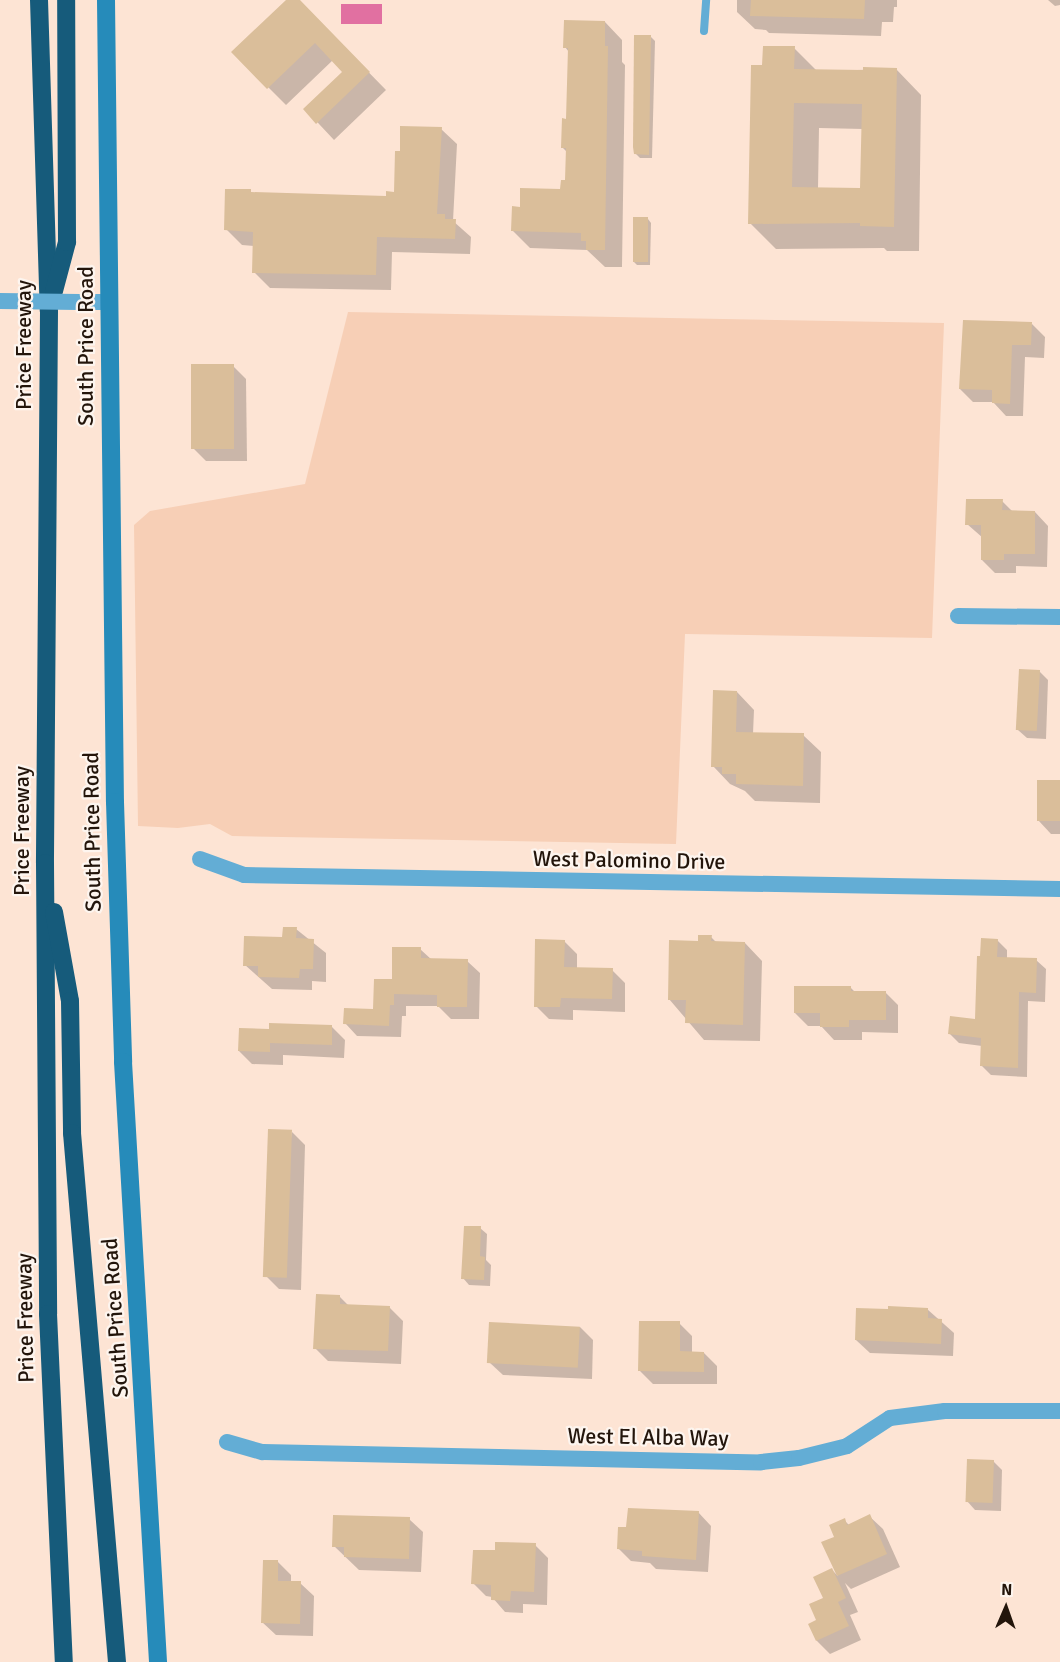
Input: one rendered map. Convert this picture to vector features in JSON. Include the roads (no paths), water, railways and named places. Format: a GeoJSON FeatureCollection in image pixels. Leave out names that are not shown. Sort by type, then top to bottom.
{"type":"FeatureCollection","features":[{"type":"Feature","properties":{"kind":"highway","name":"Price Freeway"},"geometry":{"type":"LineString","coordinates":[[39,0],[49,310],[45,863],[48,1314],[64,1662]]}},
{"type":"Feature","properties":{"kind":"highway"},"geometry":{"type":"LineString","coordinates":[[49,310],[67,242],[66,0]]}},
{"type":"Feature","properties":{"kind":"highway"},"geometry":{"type":"LineString","coordinates":[[45,863],[70,1001],[72,1133],[117,1662]]}},
{"type":"Feature","properties":{"kind":"main road","name":"South Price Road"},"geometry":{"type":"LineString","coordinates":[[106,0],[115,802],[123,1062],[159,1662]]}},
{"type":"Feature","properties":{"kind":"street"},"geometry":{"type":"LineString","coordinates":[[0,301],[110,303]]}},
{"type":"Feature","properties":{"kind":"street"},"geometry":{"type":"LineString","coordinates":[[958,616],[1060,617]]}},
{"type":"Feature","properties":{"kind":"street","name":"West Palomino Drive"},"geometry":{"type":"LineString","coordinates":[[200,859],[244,875],[1060,889]]}},
{"type":"Feature","properties":{"kind":"street","name":"West El Alba Way"},"geometry":{"type":"LineString","coordinates":[[227,1442],[263,1452],[761,1462],[799,1458],[847,1446],[890,1418],[945,1411],[1060,1411]]}},
{"type":"Feature","properties":{"kind":"lane"},"geometry":{"type":"LineString","coordinates":[[704,31],[706,0]]}}]}
